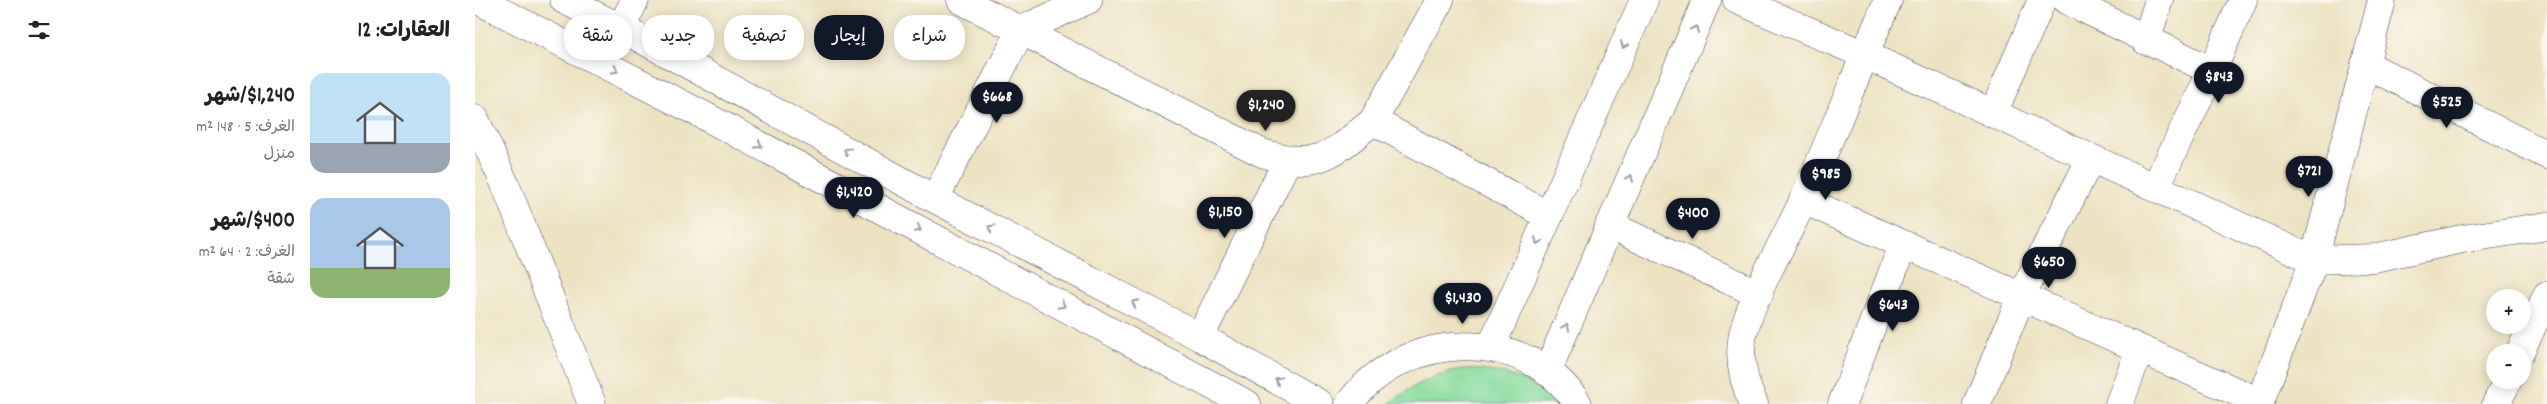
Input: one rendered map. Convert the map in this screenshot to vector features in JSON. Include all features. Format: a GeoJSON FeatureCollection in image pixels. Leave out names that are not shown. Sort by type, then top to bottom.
{"type":"FeatureCollection","features":[{"type":"Feature","properties":{"kind":"street"},"geometry":{"type":"LineString","coordinates":[[478,0],[699,113],[1247,404]]}},
{"type":"Feature","properties":{"kind":"street"},"geometry":{"type":"LineString","coordinates":[[564,0],[595,15]]}},
{"type":"Feature","properties":{"kind":"street"},"geometry":{"type":"LineString","coordinates":[[628,15],[635,0]]}},
{"type":"Feature","properties":{"kind":"street"},"geometry":{"type":"LineString","coordinates":[[961,0],[1262,153],[1287,161],[1309,161],[1328,156],[1373,121],[1440,0]]}},
{"type":"Feature","properties":{"kind":"street"},"geometry":{"type":"LineString","coordinates":[[935,199],[1021,30],[1087,0]]}},
{"type":"Feature","properties":{"kind":"street"},"geometry":{"type":"LineString","coordinates":[[1491,347],[1644,0]]}},
{"type":"Feature","properties":{"kind":"street"},"geometry":{"type":"LineString","coordinates":[[1547,372],[1707,0]]}},
{"type":"Feature","properties":{"kind":"street"},"geometry":{"type":"LineString","coordinates":[[1737,0],[1865,56],[2090,160],[2314,260],[2374,258],[2462,240],[2547,226]]}},
{"type":"Feature","properties":{"kind":"street"},"geometry":{"type":"LineString","coordinates":[[1754,404],[1741,371],[1740,356],[1743,334],[1759,294],[1803,200],[1888,0]]}},
{"type":"Feature","properties":{"kind":"street"},"geometry":{"type":"LineString","coordinates":[[1993,114],[2042,0]]}},
{"type":"Feature","properties":{"kind":"street"},"geometry":{"type":"LineString","coordinates":[[2066,0],[2146,41],[2212,71]]}},
{"type":"Feature","properties":{"kind":"street"},"geometry":{"type":"LineString","coordinates":[[2146,41],[2159,0]]}},
{"type":"Feature","properties":{"kind":"street"},"geometry":{"type":"LineString","coordinates":[[2155,188],[2212,71],[2243,0]]}},
{"type":"Feature","properties":{"kind":"street"},"geometry":{"type":"LineString","coordinates":[[1803,200],[2022,295],[2139,350],[2260,403],[2314,260],[2382,0]]}},
{"type":"Feature","properties":{"kind":"street"},"geometry":{"type":"LineString","coordinates":[[632,34],[935,199],[1200,337],[1320,404]]}},
{"type":"Feature","properties":{"kind":"street"},"geometry":{"type":"LineString","coordinates":[[2365,64],[2547,156]]}},
{"type":"Feature","properties":{"kind":"street"},"geometry":{"type":"LineString","coordinates":[[475,120],[505,184],[592,404]]}},
{"type":"Feature","properties":{"kind":"street"},"geometry":{"type":"LineString","coordinates":[[1373,121],[1549,216]]}},
{"type":"Feature","properties":{"kind":"street"},"geometry":{"type":"LineString","coordinates":[[1977,404],[2022,295],[2090,160]]}},
{"type":"Feature","properties":{"kind":"street"},"geometry":{"type":"LineString","coordinates":[[1200,337],[1287,161]]}},
{"type":"Feature","properties":{"kind":"street"},"geometry":{"type":"LineString","coordinates":[[1609,225],[1759,294]]}},
{"type":"Feature","properties":{"kind":"street"},"geometry":{"type":"LineString","coordinates":[[1842,404],[1903,245]]}},
{"type":"Feature","properties":{"kind":"street"},"geometry":{"type":"LineString","coordinates":[[2524,344],[2547,294]]}},
{"type":"Feature","properties":{"kind":"street"},"geometry":{"type":"LineString","coordinates":[[1349,404],[1377,374],[1411,355],[1449,346],[1491,347],[1519,356],[1547,372],[1578,404]]}},
{"type":"Feature","properties":{"kind":"street"},"geometry":{"type":"LineString","coordinates":[[2119,404],[2139,350]]}},
{"type":"Feature","properties":{"kind":"street"},"geometry":{"type":"LineString","coordinates":[[2496,404],[2504,389]]}},
{"type":"Feature","properties":{"kind":"green space"},"geometry":{"type":"Polygon","coordinates":[[[1462,369],[1502,373],[1525,381],[1558,404],[1389,404],[1423,382],[1462,369]]]}}]}
